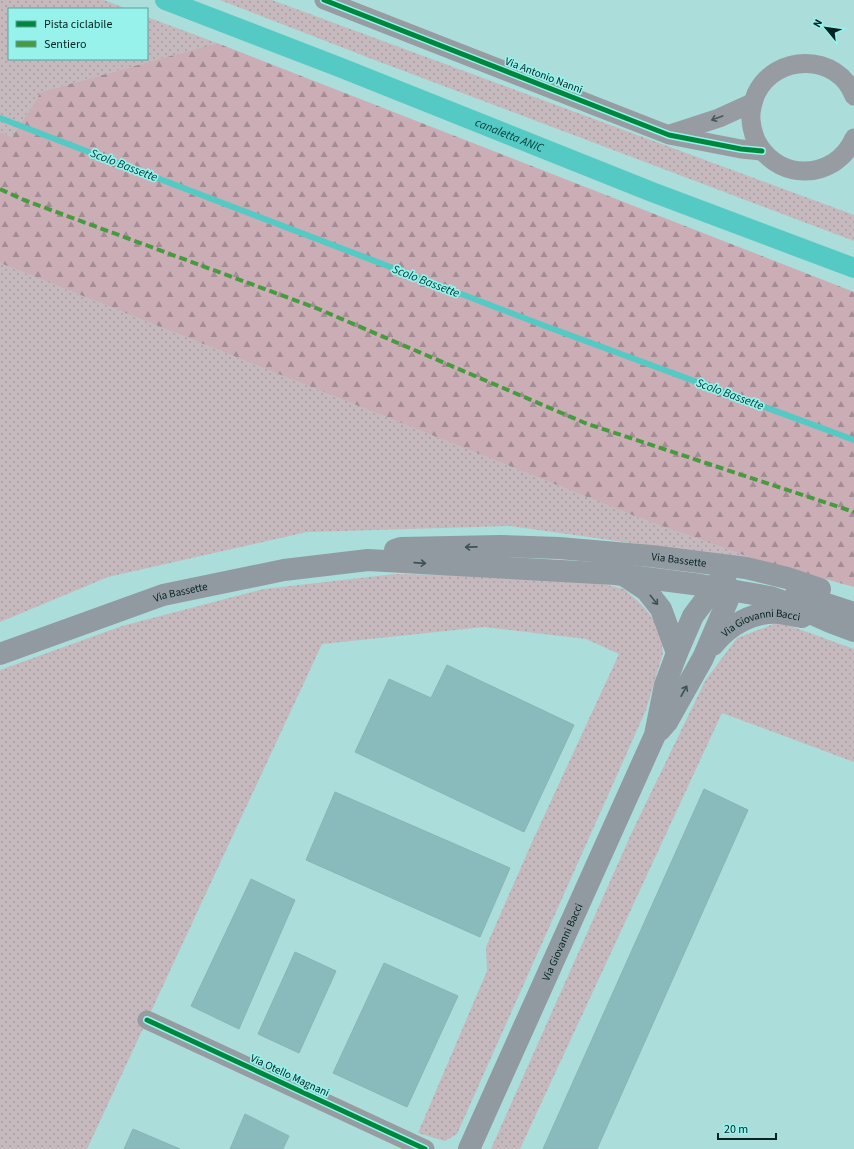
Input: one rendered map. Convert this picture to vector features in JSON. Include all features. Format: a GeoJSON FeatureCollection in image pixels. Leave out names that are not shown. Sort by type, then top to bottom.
{"type":"FeatureCollection","features":[{"type":"Feature","properties":{"kind":"main road","name":"Via Bassette"},"geometry":{"type":"LineString","coordinates":[[500,546],[524,559],[682,568],[712,572],[721,579],[724,589]]}},
{"type":"Feature","properties":{"kind":"main road","name":"Via Bassette"},"geometry":{"type":"LineString","coordinates":[[368,560],[401,548],[500,546],[559,548],[713,562],[787,578],[854,600]]}},
{"type":"Feature","properties":{"kind":"main road","name":"Via Bassette"},"geometry":{"type":"LineString","coordinates":[[0,654],[163,595],[284,570],[368,560],[624,575],[724,589],[770,597],[854,631]]}},
{"type":"Feature","properties":{"kind":"main road"},"geometry":{"type":"LineString","coordinates":[[624,575],[646,590],[661,609],[677,653]]}},
{"type":"Feature","properties":{"kind":"main road","name":"Via Bassette"},"geometry":{"type":"LineString","coordinates":[[724,589],[729,581],[744,580],[804,596],[854,612]]}},
{"type":"Feature","properties":{"kind":"main road","name":"Via Giovanni Bacci"},"geometry":{"type":"LineString","coordinates":[[468,1149],[655,735],[665,684],[693,616],[711,592],[724,589],[703,658]]}},
{"type":"Feature","properties":{"kind":"main road","name":"Via Giovanni Bacci"},"geometry":{"type":"LineString","coordinates":[[655,735],[667,722],[703,658],[717,640],[734,625],[753,616],[779,613],[830,622]]}},
{"type":"Feature","properties":{"kind":"street","name":"Via Antonio Nanni"},"geometry":{"type":"LineString","coordinates":[[324,0],[669,135],[762,152]]}},
{"type":"Feature","properties":{"kind":"street","name":"Via Antonio Nanni"},"geometry":{"type":"LineString","coordinates":[[854,96],[851,89],[838,75],[822,66],[805,63],[787,66],[772,74],[760,87],[752,103],[750,120],[754,137],[762,152],[775,163],[791,170],[808,172],[825,168],[841,158],[854,138]]}},
{"type":"Feature","properties":{"kind":"street"},"geometry":{"type":"LineString","coordinates":[[669,135],[719,118],[752,103]]}},
{"type":"Feature","properties":{"kind":"street","name":"Via Otello Magnani"},"geometry":{"type":"LineString","coordinates":[[147,1020],[425,1149]]}},
{"type":"Feature","properties":{"kind":"shaded area"},"geometry":{"type":"Polygon","coordinates":[[[0,0],[104,0],[124,8],[8,8],[8,60],[148,60],[148,17],[217,43],[41,92],[12,137],[0,132],[0,0]]]}},
{"type":"Feature","properties":{"kind":"shaded area"},"geometry":{"type":"Polygon","coordinates":[[[220,0],[272,0],[854,215],[854,241],[372,59],[220,0]]]}},
{"type":"Feature","properties":{"kind":"shaded area"},"geometry":{"type":"Polygon","coordinates":[[[0,263],[637,517],[760,561],[510,526],[307,532],[108,577],[0,622],[0,263]]]}},
{"type":"Feature","properties":{"kind":"shaded area"},"geometry":{"type":"Polygon","coordinates":[[[395,574],[575,577],[624,589],[641,604],[660,627],[663,653],[646,710],[457,1134],[445,1141],[418,1133],[487,971],[486,947],[532,842],[619,654],[586,639],[484,627],[322,644],[87,1149],[0,1149],[0,670],[122,626],[264,589],[395,574]]]}},
{"type":"Feature","properties":{"kind":"shaded area"},"geometry":{"type":"Polygon","coordinates":[[[779,622],[854,649],[854,762],[722,713],[520,1149],[491,1149],[632,832],[705,681],[737,638],[779,622]]]}},
{"type":"Feature","properties":{"kind":"green space"},"geometry":{"type":"Polygon","coordinates":[[[217,43],[854,292],[854,587],[760,561],[637,517],[0,263],[0,132],[12,137],[41,92],[217,43]]]}},
{"type":"Feature","properties":{"kind":"building"},"geometry":{"type":"Polygon","coordinates":[[[447,665],[574,725],[524,832],[355,752],[389,679],[431,698],[447,665]]]}},
{"type":"Feature","properties":{"kind":"building"},"geometry":{"type":"Polygon","coordinates":[[[704,789],[748,810],[597,1149],[543,1149],[704,789]]]}},
{"type":"Feature","properties":{"kind":"building"},"geometry":{"type":"Polygon","coordinates":[[[335,792],[510,868],[480,937],[306,860],[335,792]]]}},
{"type":"Feature","properties":{"kind":"building"},"geometry":{"type":"Polygon","coordinates":[[[251,879],[295,900],[239,1029],[191,1006],[251,879]]]}},
{"type":"Feature","properties":{"kind":"building"},"geometry":{"type":"Polygon","coordinates":[[[295,952],[336,971],[299,1053],[258,1034],[295,952]]]}},
{"type":"Feature","properties":{"kind":"building"},"geometry":{"type":"Polygon","coordinates":[[[384,963],[458,996],[407,1107],[333,1073],[384,963]]]}},
{"type":"Feature","properties":{"kind":"building"},"geometry":{"type":"Polygon","coordinates":[[[245,1114],[289,1136],[283,1149],[230,1149],[245,1114]]]}},
{"type":"Feature","properties":{"kind":"building"},"geometry":{"type":"Polygon","coordinates":[[[133,1129],[180,1149],[124,1149],[133,1129]]]}},
{"type":"Feature","properties":{"kind":"waterway","name":"canaletta ANIC"},"geometry":{"type":"LineString","coordinates":[[165,0],[339,67],[652,192],[854,268]]}},
{"type":"Feature","properties":{"kind":"waterway","name":"Scolo Bassette"},"geometry":{"type":"LineString","coordinates":[[0,118],[545,326],[854,440]]}},
{"type":"Feature","properties":{"kind":"marked path"},"geometry":{"type":"LineString","coordinates":[[0,189],[24,200],[316,308],[585,423],[854,512]]}},
{"type":"Feature","properties":{"kind":"cycle path"},"geometry":{"type":"LineString","coordinates":[[324,0],[669,135],[741,149],[762,151]]}},
{"type":"Feature","properties":{"kind":"cycle path"},"geometry":{"type":"LineString","coordinates":[[147,1020],[425,1149]]}}]}
